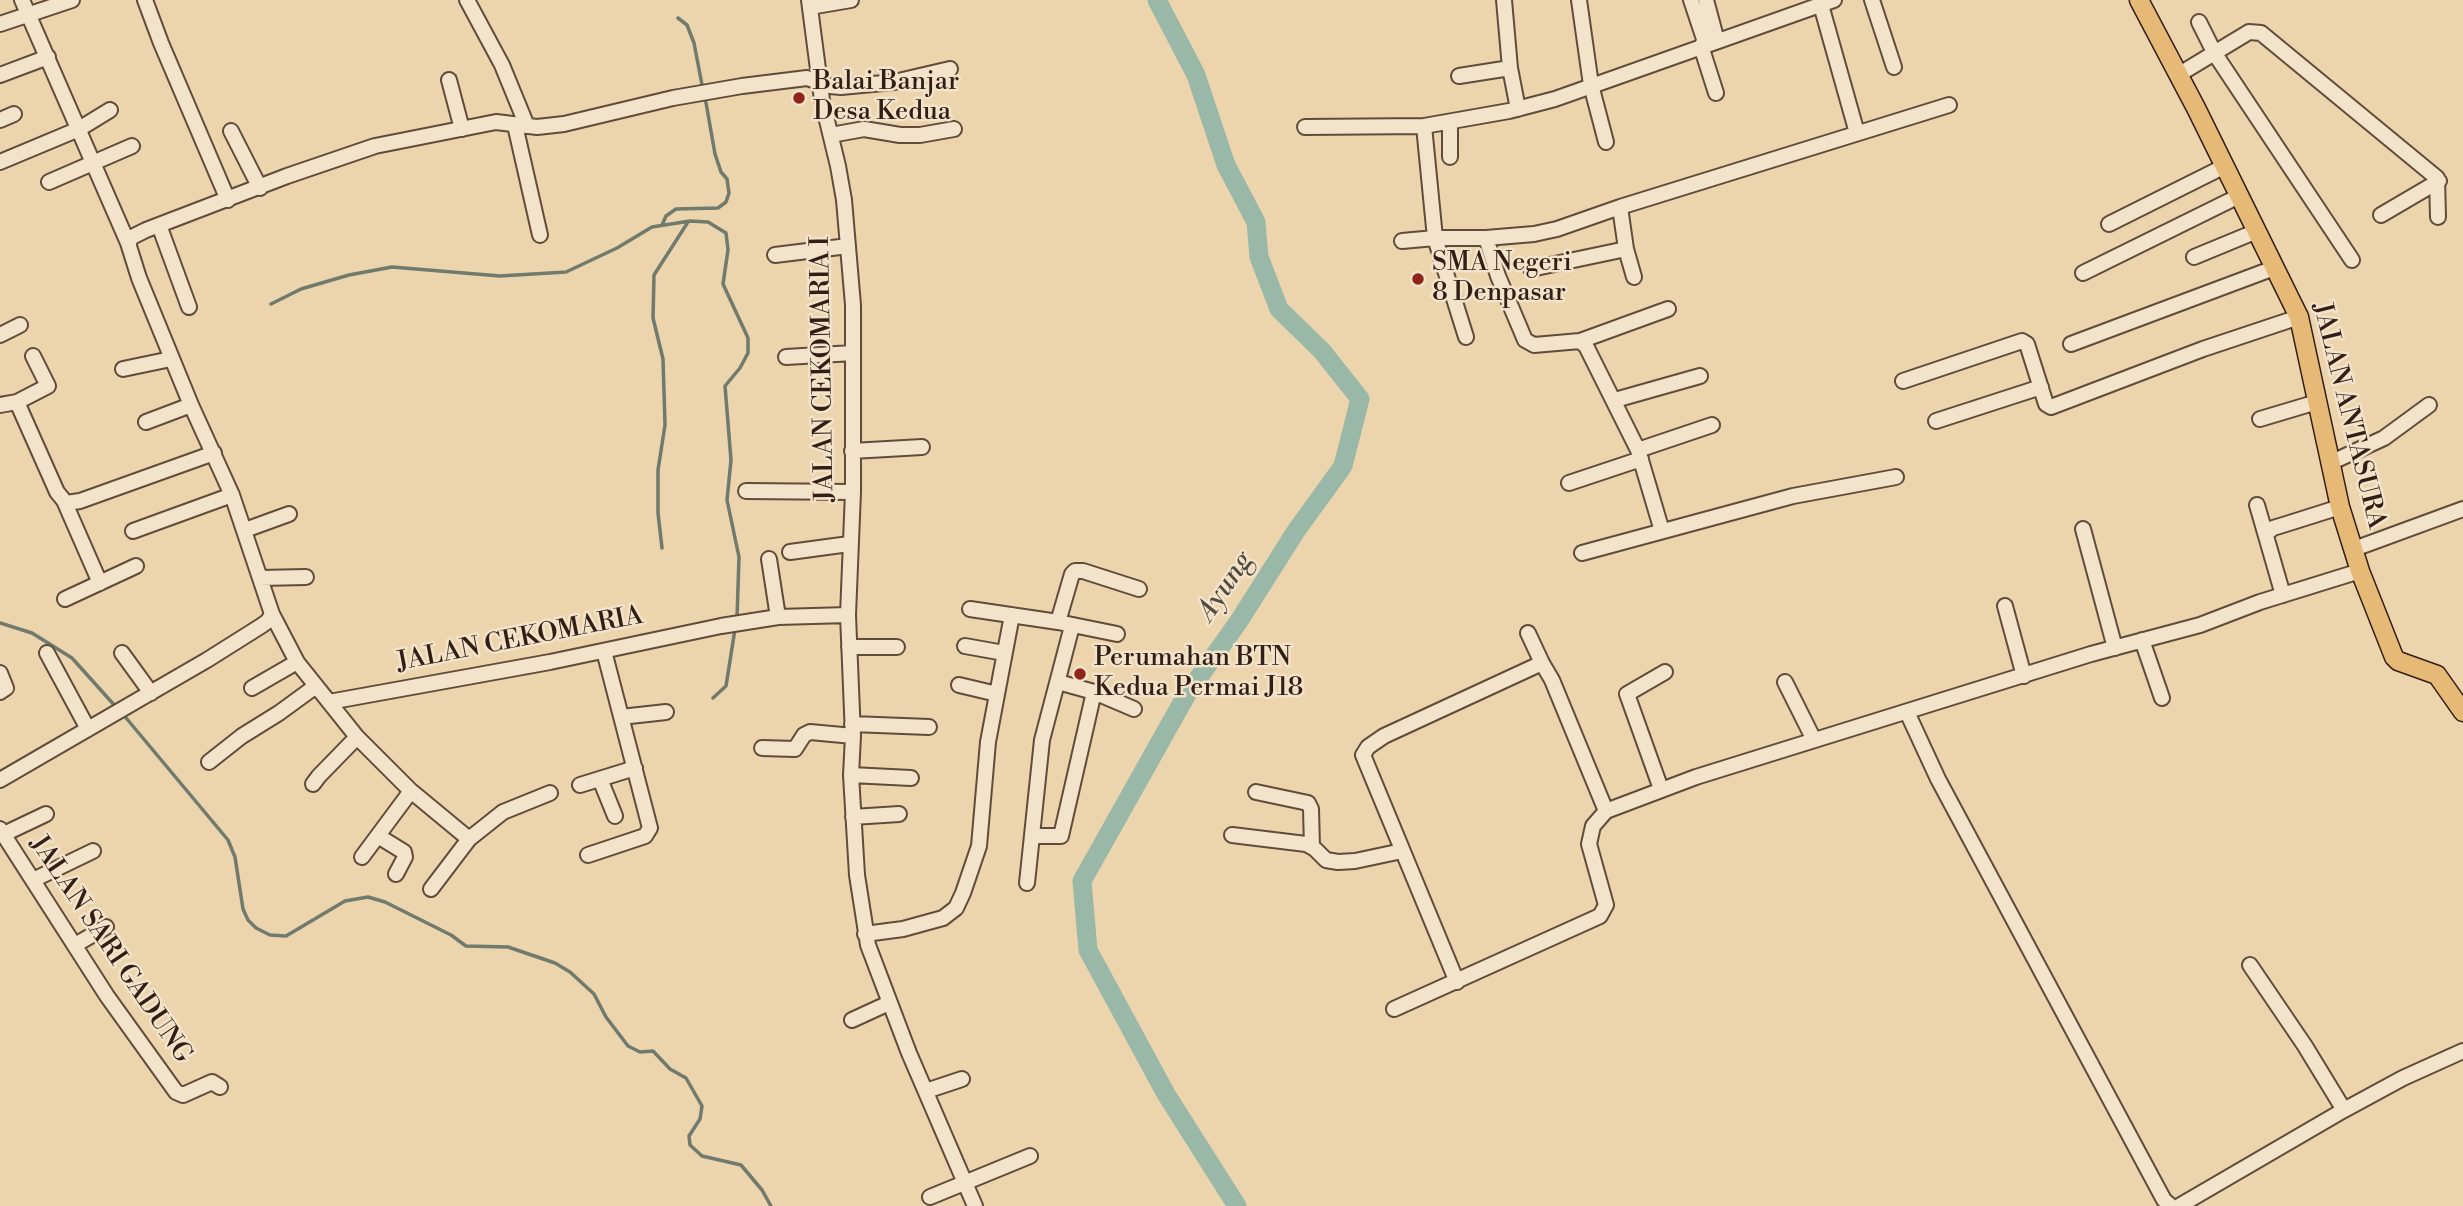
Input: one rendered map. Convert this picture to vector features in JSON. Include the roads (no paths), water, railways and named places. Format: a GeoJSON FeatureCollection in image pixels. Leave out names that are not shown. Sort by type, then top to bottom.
{"type":"FeatureCollection","features":[{"type":"Feature","properties":{"kind":"main road","name":"JALAN ANTASURA"},"geometry":{"type":"LineString","coordinates":[[2139,0],[2300,317],[2340,508],[2360,572],[2394,657],[2402,663],[2437,676],[2463,712]]}},
{"type":"Feature","properties":{"kind":"street"},"geometry":{"type":"LineString","coordinates":[[0,24],[25,7],[72,0]]}},
{"type":"Feature","properties":{"kind":"street"},"geometry":{"type":"LineString","coordinates":[[145,0],[228,200]]}},
{"type":"Feature","properties":{"kind":"street"},"geometry":{"type":"LineString","coordinates":[[467,0],[502,65],[521,125],[540,235]]}},
{"type":"Feature","properties":{"kind":"street"},"geometry":{"type":"LineString","coordinates":[[820,82],[809,3],[851,0]]}},
{"type":"Feature","properties":{"kind":"street"},"geometry":{"type":"LineString","coordinates":[[1503,0],[1510,68],[1518,109]]}},
{"type":"Feature","properties":{"kind":"street"},"geometry":{"type":"LineString","coordinates":[[1578,0],[1591,85],[1606,142]]}},
{"type":"Feature","properties":{"kind":"street"},"geometry":{"type":"LineString","coordinates":[[1691,0],[1708,44]]}},
{"type":"Feature","properties":{"kind":"street"},"geometry":{"type":"LineString","coordinates":[[1706,0],[1708,44],[1716,93]]}},
{"type":"Feature","properties":{"kind":"street"},"geometry":{"type":"LineString","coordinates":[[1872,0],[1894,68]]}},
{"type":"Feature","properties":{"kind":"street"},"geometry":{"type":"LineString","coordinates":[[1305,127],[1424,126],[1518,109],[1555,99],[1828,2],[1857,133]]}},
{"type":"Feature","properties":{"kind":"street"},"geometry":{"type":"LineString","coordinates":[[25,7],[95,162],[171,359],[232,495],[272,614],[297,662],[357,737],[411,791],[469,839]]}},
{"type":"Feature","properties":{"kind":"street"},"geometry":{"type":"LineString","coordinates":[[2199,22],[2215,54],[2352,260]]}},
{"type":"Feature","properties":{"kind":"street"},"geometry":{"type":"LineString","coordinates":[[2178,75],[2249,32],[2261,33],[2428,169],[2439,181],[2438,217]]}},
{"type":"Feature","properties":{"kind":"street"},"geometry":{"type":"LineString","coordinates":[[0,75],[48,57]]}},
{"type":"Feature","properties":{"kind":"street"},"geometry":{"type":"LineString","coordinates":[[1459,76],[1510,68]]}},
{"type":"Feature","properties":{"kind":"street"},"geometry":{"type":"LineString","coordinates":[[128,243],[140,232],[375,146],[496,122],[537,127],[564,124],[621,108],[707,91],[807,78],[842,87],[894,82],[950,69]]}},
{"type":"Feature","properties":{"kind":"street"},"geometry":{"type":"LineString","coordinates":[[449,79],[462,129]]}},
{"type":"Feature","properties":{"kind":"street","name":"JALAN CEKOMARIA I"},"geometry":{"type":"LineString","coordinates":[[820,82],[842,188],[853,305],[853,492],[848,615],[853,730],[851,775],[857,875],[865,934],[889,1003],[975,1206]]}},
{"type":"Feature","properties":{"kind":"street"},"geometry":{"type":"LineString","coordinates":[[1402,242],[1434,238],[1486,239],[1557,229],[1949,105]]}},
{"type":"Feature","properties":{"kind":"street"},"geometry":{"type":"LineString","coordinates":[[0,162],[79,129],[110,110]]}},
{"type":"Feature","properties":{"kind":"street"},"geometry":{"type":"LineString","coordinates":[[0,120],[15,114]]}},
{"type":"Feature","properties":{"kind":"street"},"geometry":{"type":"LineString","coordinates":[[1450,122],[1450,157]]}},
{"type":"Feature","properties":{"kind":"street"},"geometry":{"type":"LineString","coordinates":[[1424,126],[1434,238],[1466,337]]}},
{"type":"Feature","properties":{"kind":"street"},"geometry":{"type":"LineString","coordinates":[[831,135],[864,129],[900,135],[954,130]]}},
{"type":"Feature","properties":{"kind":"street"},"geometry":{"type":"LineString","coordinates":[[231,131],[260,188]]}},
{"type":"Feature","properties":{"kind":"street"},"geometry":{"type":"LineString","coordinates":[[49,182],[132,146]]}},
{"type":"Feature","properties":{"kind":"street"},"geometry":{"type":"LineString","coordinates":[[2109,224],[2225,166]]}},
{"type":"Feature","properties":{"kind":"street"},"geometry":{"type":"LineString","coordinates":[[2381,215],[2439,181]]}},
{"type":"Feature","properties":{"kind":"street"},"geometry":{"type":"LineString","coordinates":[[2083,273],[2239,196]]}},
{"type":"Feature","properties":{"kind":"street"},"geometry":{"type":"LineString","coordinates":[[1620,207],[1626,250],[1634,277]]}},
{"type":"Feature","properties":{"kind":"street"},"geometry":{"type":"LineString","coordinates":[[159,225],[189,307]]}},
{"type":"Feature","properties":{"kind":"street"},"geometry":{"type":"LineString","coordinates":[[2194,257],[2257,231]]}},
{"type":"Feature","properties":{"kind":"street"},"geometry":{"type":"LineString","coordinates":[[1486,239],[1498,276],[1525,340],[1534,345],[1580,341],[1668,309]]}},
{"type":"Feature","properties":{"kind":"street"},"geometry":{"type":"LineString","coordinates":[[775,256],[848,246]]}},
{"type":"Feature","properties":{"kind":"street"},"geometry":{"type":"LineString","coordinates":[[1531,269],[1626,250]]}},
{"type":"Feature","properties":{"kind":"street"},"geometry":{"type":"LineString","coordinates":[[2071,344],[2274,268]]}},
{"type":"Feature","properties":{"kind":"street"},"geometry":{"type":"LineString","coordinates":[[1903,381],[2022,341],[2027,344],[2046,404],[2055,406],[2203,349],[2300,317]]}},
{"type":"Feature","properties":{"kind":"street"},"geometry":{"type":"LineString","coordinates":[[0,335],[20,325]]}},
{"type":"Feature","properties":{"kind":"street"},"geometry":{"type":"LineString","coordinates":[[1580,341],[1586,346],[1615,400],[1640,454],[1661,531]]}},
{"type":"Feature","properties":{"kind":"street"},"geometry":{"type":"LineString","coordinates":[[786,357],[853,353]]}},
{"type":"Feature","properties":{"kind":"street"},"geometry":{"type":"LineString","coordinates":[[0,405],[17,402],[47,388],[33,356]]}},
{"type":"Feature","properties":{"kind":"street"},"geometry":{"type":"LineString","coordinates":[[123,369],[171,359]]}},
{"type":"Feature","properties":{"kind":"street"},"geometry":{"type":"LineString","coordinates":[[1615,400],[1700,376]]}},
{"type":"Feature","properties":{"kind":"street"},"geometry":{"type":"LineString","coordinates":[[1937,421],[2041,387]]}},
{"type":"Feature","properties":{"kind":"street"},"geometry":{"type":"LineString","coordinates":[[17,402],[100,583]]}},
{"type":"Feature","properties":{"kind":"street"},"geometry":{"type":"LineString","coordinates":[[2260,419],[2317,402]]}},
{"type":"Feature","properties":{"kind":"street"},"geometry":{"type":"LineString","coordinates":[[146,422],[191,405]]}},
{"type":"Feature","properties":{"kind":"street"},"geometry":{"type":"LineString","coordinates":[[2330,463],[2384,438],[2429,405]]}},
{"type":"Feature","properties":{"kind":"street"},"geometry":{"type":"LineString","coordinates":[[1569,482],[1712,425]]}},
{"type":"Feature","properties":{"kind":"street"},"geometry":{"type":"LineString","coordinates":[[852,451],[922,447]]}},
{"type":"Feature","properties":{"kind":"street"},"geometry":{"type":"LineString","coordinates":[[65,503],[214,453]]}},
{"type":"Feature","properties":{"kind":"street"},"geometry":{"type":"LineString","coordinates":[[1582,553],[1793,496],[1896,477]]}},
{"type":"Feature","properties":{"kind":"street"},"geometry":{"type":"LineString","coordinates":[[746,491],[853,492]]}},
{"type":"Feature","properties":{"kind":"street"},"geometry":{"type":"LineString","coordinates":[[133,531],[232,495]]}},
{"type":"Feature","properties":{"kind":"street"},"geometry":{"type":"LineString","coordinates":[[2257,505],[2283,595]]}},
{"type":"Feature","properties":{"kind":"street"},"geometry":{"type":"LineString","coordinates":[[2266,534],[2283,525],[2340,508]]}},
{"type":"Feature","properties":{"kind":"street"},"geometry":{"type":"LineString","coordinates":[[2354,549],[2463,509]]}},
{"type":"Feature","properties":{"kind":"street"},"geometry":{"type":"LineString","coordinates":[[245,530],[289,514]]}},
{"type":"Feature","properties":{"kind":"street"},"geometry":{"type":"LineString","coordinates":[[2083,528],[2115,648]]}},
{"type":"Feature","properties":{"kind":"street"},"geometry":{"type":"LineString","coordinates":[[790,552],[849,544]]}},
{"type":"Feature","properties":{"kind":"street"},"geometry":{"type":"LineString","coordinates":[[769,559],[778,617]]}},
{"type":"Feature","properties":{"kind":"street"},"geometry":{"type":"LineString","coordinates":[[65,599],[136,566]]}},
{"type":"Feature","properties":{"kind":"street"},"geometry":{"type":"LineString","coordinates":[[1027,883],[1042,740],[1058,682],[1072,574],[1075,571],[1083,571],[1139,589]]}},
{"type":"Feature","properties":{"kind":"street"},"geometry":{"type":"LineString","coordinates":[[1394,1009],[1600,916],[1606,905],[1589,844],[1593,826],[1606,811],[1661,789],[1814,740],[2115,648],[2200,625],[2283,595],[2360,572]]}},
{"type":"Feature","properties":{"kind":"street"},"geometry":{"type":"LineString","coordinates":[[260,578],[306,577]]}},
{"type":"Feature","properties":{"kind":"street"},"geometry":{"type":"LineString","coordinates":[[2005,606],[2024,676]]}},
{"type":"Feature","properties":{"kind":"street"},"geometry":{"type":"LineString","coordinates":[[970,609],[1117,634]]}},
{"type":"Feature","properties":{"kind":"street"},"geometry":{"type":"LineString","coordinates":[[0,780],[261,626],[272,614]]}},
{"type":"Feature","properties":{"kind":"street","name":"JALAN CEKOMARIA"},"geometry":{"type":"LineString","coordinates":[[329,702],[604,651],[721,626],[778,617],[848,615]]}},
{"type":"Feature","properties":{"kind":"street"},"geometry":{"type":"LineString","coordinates":[[865,934],[923,924],[943,918],[956,908],[979,846],[988,741],[1012,615]]}},
{"type":"Feature","properties":{"kind":"street"},"geometry":{"type":"LineString","coordinates":[[1528,633],[1552,680],[1606,811]]}},
{"type":"Feature","properties":{"kind":"street"},"geometry":{"type":"LineString","coordinates":[[2142,640],[2162,698]]}},
{"type":"Feature","properties":{"kind":"street"},"geometry":{"type":"LineString","coordinates":[[965,646],[1004,653]]}},
{"type":"Feature","properties":{"kind":"street"},"geometry":{"type":"LineString","coordinates":[[849,647],[897,647]]}},
{"type":"Feature","properties":{"kind":"street"},"geometry":{"type":"LineString","coordinates":[[588,855],[645,836],[649,831],[604,651]]}},
{"type":"Feature","properties":{"kind":"street"},"geometry":{"type":"LineString","coordinates":[[47,653],[88,729]]}},
{"type":"Feature","properties":{"kind":"street"},"geometry":{"type":"LineString","coordinates":[[121,653],[151,693]]}},
{"type":"Feature","properties":{"kind":"street"},"geometry":{"type":"LineString","coordinates":[[252,688],[297,662]]}},
{"type":"Feature","properties":{"kind":"street"},"geometry":{"type":"LineString","coordinates":[[1457,982],[1363,755],[1368,747],[1384,736],[1542,663]]}},
{"type":"Feature","properties":{"kind":"street"},"geometry":{"type":"LineString","coordinates":[[1661,789],[1627,695],[1628,691],[1665,672]]}},
{"type":"Feature","properties":{"kind":"street"},"geometry":{"type":"LineString","coordinates":[[0,673],[6,688],[0,692]]}},
{"type":"Feature","properties":{"kind":"street"},"geometry":{"type":"LineString","coordinates":[[1058,682],[1094,692],[1134,709]]}},
{"type":"Feature","properties":{"kind":"street"},"geometry":{"type":"LineString","coordinates":[[1785,682],[1814,740]]}},
{"type":"Feature","properties":{"kind":"street"},"geometry":{"type":"LineString","coordinates":[[959,685],[997,694]]}},
{"type":"Feature","properties":{"kind":"street"},"geometry":{"type":"LineString","coordinates":[[209,762],[316,686]]}},
{"type":"Feature","properties":{"kind":"street"},"geometry":{"type":"LineString","coordinates":[[1033,836],[1061,836],[1094,692]]}},
{"type":"Feature","properties":{"kind":"street"},"geometry":{"type":"LineString","coordinates":[[621,718],[666,712]]}},
{"type":"Feature","properties":{"kind":"street"},"geometry":{"type":"LineString","coordinates":[[1907,712],[1938,779],[2164,1200],[2172,1206]]}},
{"type":"Feature","properties":{"kind":"street"},"geometry":{"type":"LineString","coordinates":[[762,748],[795,749],[804,735],[810,732],[929,727]]}},
{"type":"Feature","properties":{"kind":"street"},"geometry":{"type":"LineString","coordinates":[[313,785],[325,768],[357,737]]}},
{"type":"Feature","properties":{"kind":"street"},"geometry":{"type":"LineString","coordinates":[[580,785],[635,768]]}},
{"type":"Feature","properties":{"kind":"street"},"geometry":{"type":"LineString","coordinates":[[851,775],[911,778]]}},
{"type":"Feature","properties":{"kind":"street"},"geometry":{"type":"LineString","coordinates":[[600,779],[615,816]]}},
{"type":"Feature","properties":{"kind":"street"},"geometry":{"type":"LineString","coordinates":[[362,857],[411,791]]}},
{"type":"Feature","properties":{"kind":"street"},"geometry":{"type":"LineString","coordinates":[[1256,792],[1308,803],[1311,809],[1312,847]]}},
{"type":"Feature","properties":{"kind":"street"},"geometry":{"type":"LineString","coordinates":[[431,889],[469,839],[503,812],[550,793]]}},
{"type":"Feature","properties":{"kind":"street"},"geometry":{"type":"LineString","coordinates":[[2,832],[46,814]]}},
{"type":"Feature","properties":{"kind":"street"},"geometry":{"type":"LineString","coordinates":[[853,817],[899,814]]}},
{"type":"Feature","properties":{"kind":"street","name":"JALAN SARI GADUNG"},"geometry":{"type":"LineString","coordinates":[[2,832],[139,1043],[176,1092],[183,1095],[212,1082],[220,1087]]}},
{"type":"Feature","properties":{"kind":"street"},"geometry":{"type":"LineString","coordinates":[[1231,835],[1306,844],[1326,860],[1338,862],[1356,861],[1402,850]]}},
{"type":"Feature","properties":{"kind":"street"},"geometry":{"type":"LineString","coordinates":[[379,836],[404,852],[405,857],[396,874]]}},
{"type":"Feature","properties":{"kind":"street"},"geometry":{"type":"LineString","coordinates":[[33,880],[93,851]]}},
{"type":"Feature","properties":{"kind":"street"},"geometry":{"type":"LineString","coordinates":[[75,945],[106,927]]}},
{"type":"Feature","properties":{"kind":"street"},"geometry":{"type":"LineString","coordinates":[[2250,965],[2344,1110]]}},
{"type":"Feature","properties":{"kind":"street"},"geometry":{"type":"LineString","coordinates":[[852,1020],[889,1003]]}},
{"type":"Feature","properties":{"kind":"street"},"geometry":{"type":"LineString","coordinates":[[2179,1206],[2344,1110],[2403,1078],[2463,1051]]}},
{"type":"Feature","properties":{"kind":"street"},"geometry":{"type":"LineString","coordinates":[[926,1091],[962,1079]]}},
{"type":"Feature","properties":{"kind":"street"},"geometry":{"type":"LineString","coordinates":[[930,1197],[1030,1156]]}},
{"type":"Feature","properties":{"kind":"waterway","name":"Ayung"},"geometry":{"type":"LineString","coordinates":[[1157,0],[1196,75],[1226,165],[1256,222],[1259,257],[1279,309],[1322,351],[1360,399],[1343,466],[1187,694],[1082,881],[1088,950],[1166,1094],[1237,1206]]}},
{"type":"Feature","properties":{"kind":"waterway"},"geometry":{"type":"LineString","coordinates":[[678,18],[687,25],[694,43],[703,90]]}},
{"type":"Feature","properties":{"kind":"waterway"},"geometry":{"type":"LineString","coordinates":[[662,225],[666,216],[676,209],[718,208],[726,202],[729,193],[727,179],[721,172],[715,154],[705,97]]}},
{"type":"Feature","properties":{"kind":"waterway"},"geometry":{"type":"LineString","coordinates":[[271,304],[301,289],[349,275],[392,267],[500,276],[566,272],[617,248],[652,227],[690,221],[708,222],[726,233],[728,250],[723,284],[748,338],[748,353],[725,386],[731,460],[727,500],[739,557],[737,618]]}},
{"type":"Feature","properties":{"kind":"waterway"},"geometry":{"type":"LineString","coordinates":[[662,548],[658,513],[658,470],[665,425],[663,359],[653,318],[654,275],[688,222]]}},
{"type":"Feature","properties":{"kind":"waterway"},"geometry":{"type":"LineString","coordinates":[[0,623],[32,633],[72,658],[116,707]]}},
{"type":"Feature","properties":{"kind":"waterway"},"geometry":{"type":"LineString","coordinates":[[713,698],[726,686],[735,629]]}},
{"type":"Feature","properties":{"kind":"waterway"},"geometry":{"type":"LineString","coordinates":[[122,713],[228,840],[235,857],[243,909],[256,928],[270,935],[286,936],[345,901],[368,897],[385,902],[451,935],[466,946],[508,947],[555,963],[570,972],[594,994],[606,1017],[628,1046],[640,1052],[653,1051],[670,1069],[686,1078],[702,1106],[700,1119],[689,1136],[690,1145],[702,1156],[741,1165],[762,1190],[771,1206]]}},
{"type":"Feature","properties":{"kind":"place","name":"Balai Banjar Desa Kedua"},"geometry":{"type":"Point","coordinates":[799,98]}},
{"type":"Feature","properties":{"kind":"place","name":"SMA Negeri 8 Denpasar"},"geometry":{"type":"Point","coordinates":[1418,279]}},
{"type":"Feature","properties":{"kind":"place","name":"Perumahan BTN Kedua Permai J18"},"geometry":{"type":"Point","coordinates":[1080,674]}}]}
